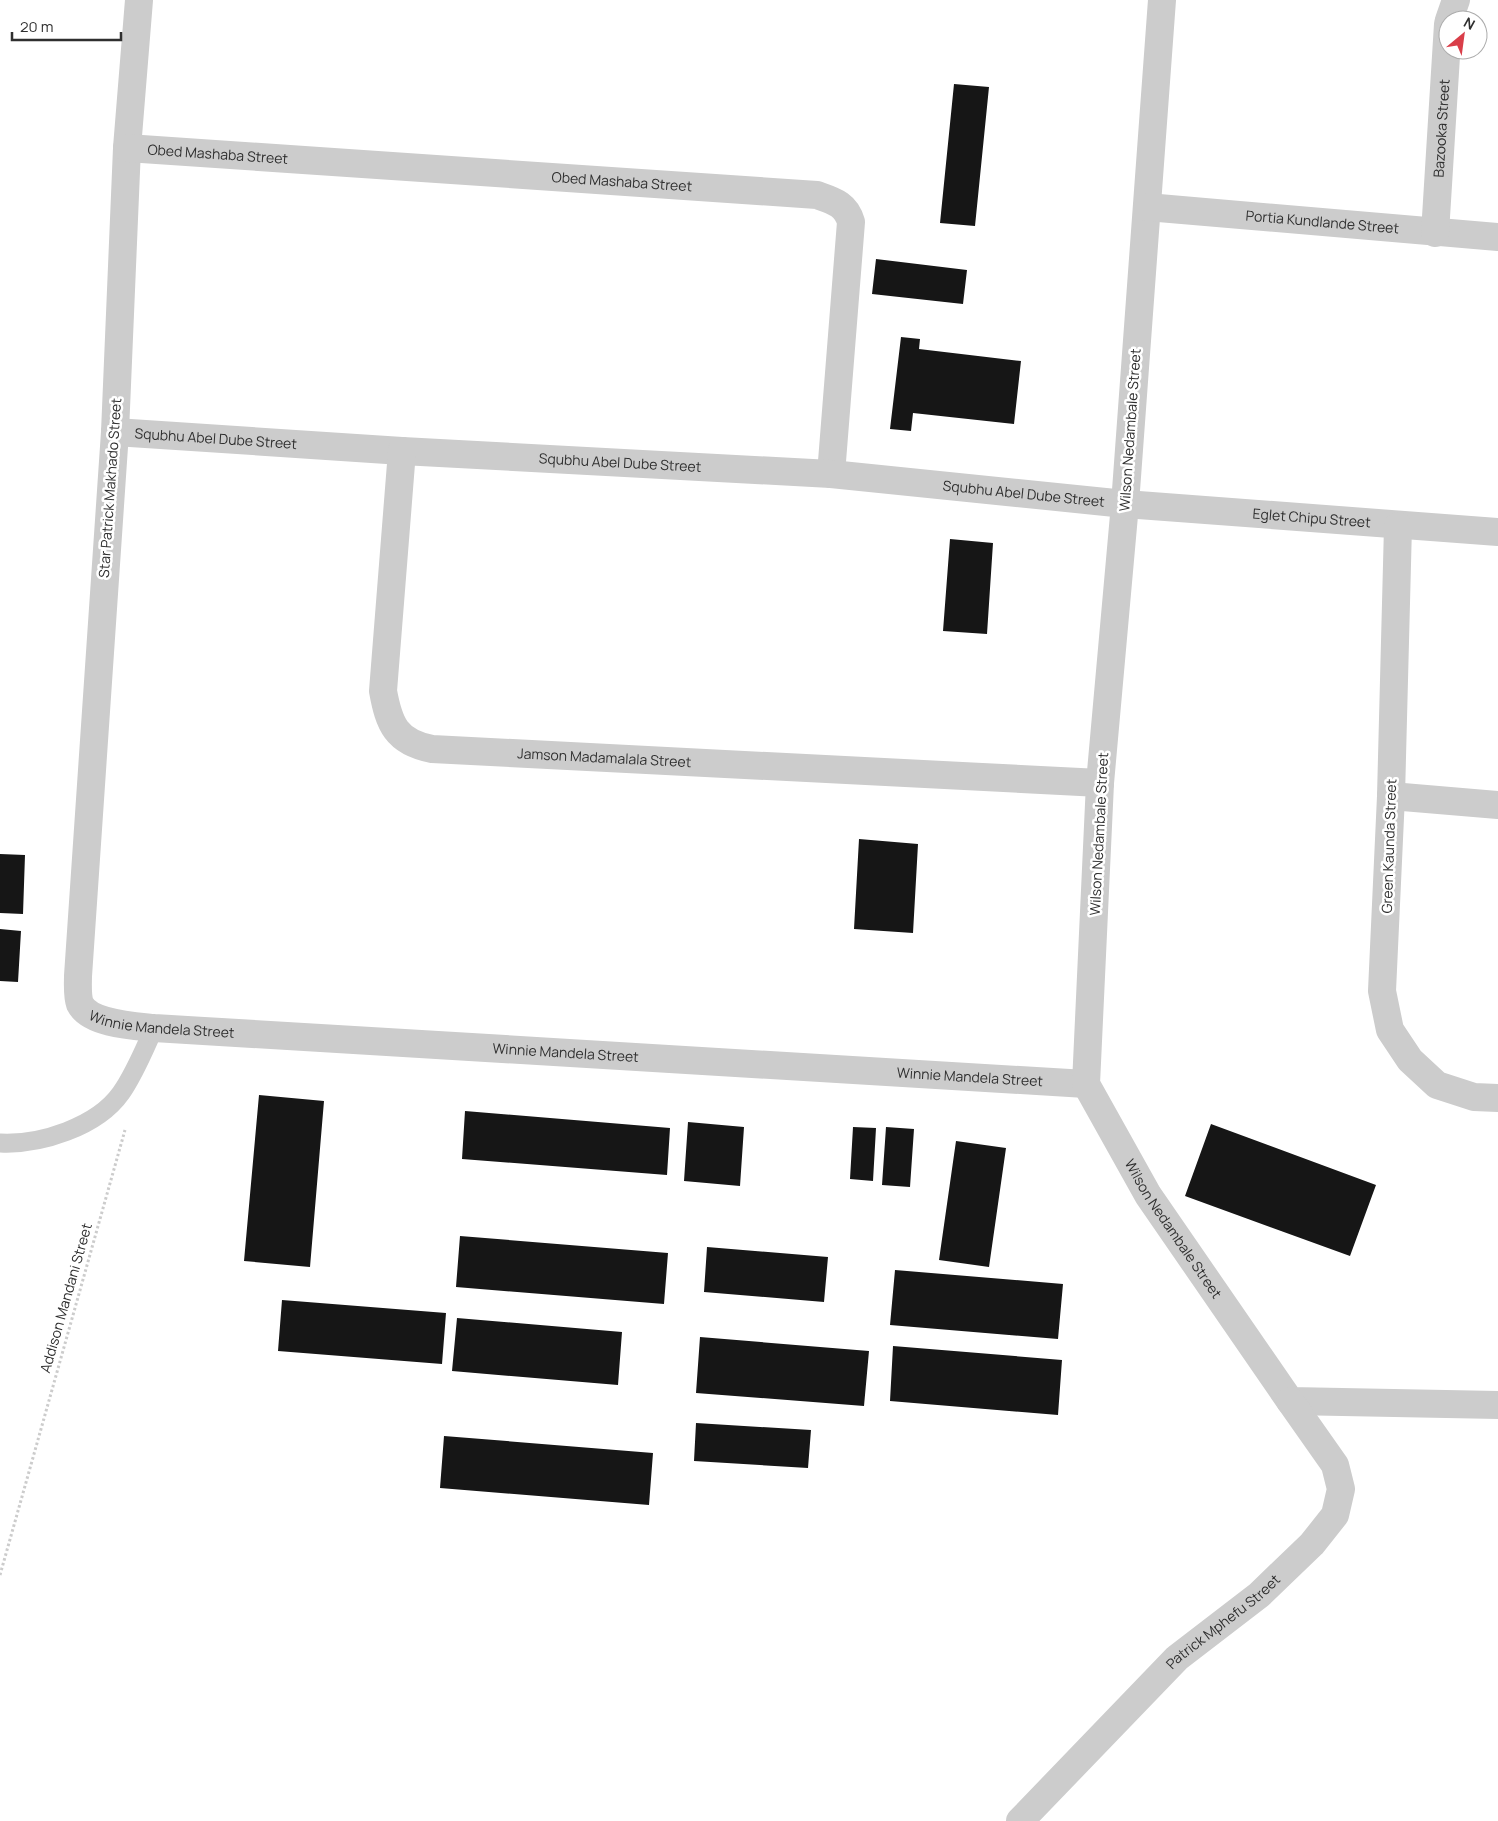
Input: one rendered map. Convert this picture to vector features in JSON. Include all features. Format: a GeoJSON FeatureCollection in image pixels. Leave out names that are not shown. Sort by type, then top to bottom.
{"type":"FeatureCollection","features":[{"type":"Feature","properties":{"kind":"street","name":"Star Patrick Makhado Street"},"geometry":{"type":"LineString","coordinates":[[78,976],[115,432],[127,148],[139,0]]}},
{"type":"Feature","properties":{"kind":"street","name":"Wilson Nedambale Street"},"geometry":{"type":"LineString","coordinates":[[1162,0],[1125,504],[1100,783],[1086,1084],[1148,1195],[1290,1401]]}},
{"type":"Feature","properties":{"kind":"street","name":"Bazooka Street"},"geometry":{"type":"LineString","coordinates":[[1435,233],[1446,60]]}},
{"type":"Feature","properties":{"kind":"street","name":"Obed Mashaba Street"},"geometry":{"type":"LineString","coordinates":[[127,148],[817,195],[837,202],[848,211],[851,222],[831,474]]}},
{"type":"Feature","properties":{"kind":"street","name":"Portia Kundlande Street"},"geometry":{"type":"LineString","coordinates":[[1147,206],[1435,233],[1498,237]]}},
{"type":"Feature","properties":{"kind":"street","name":"Squbhu Abel Dube Street"},"geometry":{"type":"LineString","coordinates":[[115,432],[402,451],[831,474],[1125,504]]}},
{"type":"Feature","properties":{"kind":"street","name":"Jamson Madamalala Street"},"geometry":{"type":"LineString","coordinates":[[402,451],[383,690],[388,718],[402,737],[419,746],[432,749],[1100,783]]}},
{"type":"Feature","properties":{"kind":"street","name":"Eglet Chipu Street"},"geometry":{"type":"LineString","coordinates":[[1125,504],[1398,526],[1498,532]]}},
{"type":"Feature","properties":{"kind":"street","name":"Green Kaunda Street"},"geometry":{"type":"LineString","coordinates":[[1398,526],[1391,796],[1382,991],[1390,1030],[1410,1060],[1438,1085],[1474,1096],[1498,1098]]}},
{"type":"Feature","properties":{"kind":"street"},"geometry":{"type":"LineString","coordinates":[[1391,796],[1498,805]]}},
{"type":"Feature","properties":{"kind":"street","name":"Winnie Mandela Street"},"geometry":{"type":"LineString","coordinates":[[78,976],[80,1003],[87,1013],[115,1023],[154,1028],[1086,1084]]}},
{"type":"Feature","properties":{"kind":"street"},"geometry":{"type":"LineString","coordinates":[[1290,1401],[1498,1405]]}},
{"type":"Feature","properties":{"kind":"street","name":"Patrick Mphefu Street"},"geometry":{"type":"LineString","coordinates":[[1020,1821],[1177,1658],[1259,1594],[1312,1544],[1335,1515],[1341,1489],[1335,1465],[1290,1401]]}},
{"type":"Feature","properties":{"kind":"lane"},"geometry":{"type":"LineString","coordinates":[[0,1144],[39,1142],[100,1114],[120,1095],[130,1080],[154,1028]]}},
{"type":"Feature","properties":{"kind":"path","name":"Addison Mandani Street"},"geometry":{"type":"LineString","coordinates":[[0,1575],[127,1124]]}},
{"type":"Feature","properties":{"kind":"building"},"geometry":{"type":"Polygon","coordinates":[[[954,84],[989,87],[975,226],[940,223],[954,84]]]}},
{"type":"Feature","properties":{"kind":"building"},"geometry":{"type":"Polygon","coordinates":[[[876,259],[967,270],[963,304],[872,294],[876,259]]]}},
{"type":"Feature","properties":{"kind":"building"},"geometry":{"type":"Polygon","coordinates":[[[901,337],[920,339],[919,349],[1021,361],[1014,424],[913,413],[911,431],[890,429],[901,337]]]}},
{"type":"Feature","properties":{"kind":"building"},"geometry":{"type":"Polygon","coordinates":[[[950,539],[993,543],[987,634],[943,631],[950,539]]]}},
{"type":"Feature","properties":{"kind":"building"},"geometry":{"type":"Polygon","coordinates":[[[859,839],[918,844],[913,933],[854,929],[859,839]]]}},
{"type":"Feature","properties":{"kind":"building"},"geometry":{"type":"Polygon","coordinates":[[[0,854],[25,855],[23,914],[0,913],[0,854]]]}},
{"type":"Feature","properties":{"kind":"building"},"geometry":{"type":"Polygon","coordinates":[[[0,929],[21,931],[18,982],[0,981],[0,929]]]}},
{"type":"Feature","properties":{"kind":"building"},"geometry":{"type":"Polygon","coordinates":[[[259,1095],[324,1101],[310,1267],[244,1261],[259,1095]]]}},
{"type":"Feature","properties":{"kind":"building"},"geometry":{"type":"Polygon","coordinates":[[[465,1111],[670,1128],[667,1175],[462,1159],[465,1111]]]}},
{"type":"Feature","properties":{"kind":"building"},"geometry":{"type":"Polygon","coordinates":[[[688,1122],[744,1127],[740,1186],[684,1181],[688,1122]]]}},
{"type":"Feature","properties":{"kind":"building"},"geometry":{"type":"Polygon","coordinates":[[[1211,1124],[1376,1185],[1350,1256],[1185,1196],[1211,1124]]]}},
{"type":"Feature","properties":{"kind":"building"},"geometry":{"type":"Polygon","coordinates":[[[853,1127],[876,1128],[873,1181],[850,1179],[853,1127]]]}},
{"type":"Feature","properties":{"kind":"building"},"geometry":{"type":"Polygon","coordinates":[[[886,1127],[914,1129],[910,1187],[882,1185],[886,1127]]]}},
{"type":"Feature","properties":{"kind":"building"},"geometry":{"type":"Polygon","coordinates":[[[956,1141],[1006,1148],[989,1267],[939,1260],[956,1141]]]}},
{"type":"Feature","properties":{"kind":"building"},"geometry":{"type":"Polygon","coordinates":[[[460,1236],[668,1253],[664,1304],[456,1287],[460,1236]]]}},
{"type":"Feature","properties":{"kind":"building"},"geometry":{"type":"Polygon","coordinates":[[[707,1247],[828,1257],[824,1302],[704,1292],[707,1247]]]}},
{"type":"Feature","properties":{"kind":"building"},"geometry":{"type":"Polygon","coordinates":[[[895,1270],[1063,1284],[1058,1339],[890,1325],[895,1270]]]}},
{"type":"Feature","properties":{"kind":"building"},"geometry":{"type":"Polygon","coordinates":[[[282,1300],[446,1313],[442,1364],[278,1351],[282,1300]]]}},
{"type":"Feature","properties":{"kind":"building"},"geometry":{"type":"Polygon","coordinates":[[[457,1318],[622,1332],[618,1385],[452,1371],[457,1318]]]}},
{"type":"Feature","properties":{"kind":"building"},"geometry":{"type":"Polygon","coordinates":[[[700,1337],[869,1351],[864,1406],[696,1393],[700,1337]]]}},
{"type":"Feature","properties":{"kind":"building"},"geometry":{"type":"Polygon","coordinates":[[[893,1346],[1062,1360],[1058,1415],[890,1401],[893,1346]]]}},
{"type":"Feature","properties":{"kind":"building"},"geometry":{"type":"Polygon","coordinates":[[[696,1423],[811,1430],[808,1468],[694,1461],[696,1423]]]}},
{"type":"Feature","properties":{"kind":"building"},"geometry":{"type":"Polygon","coordinates":[[[444,1436],[653,1453],[649,1505],[440,1488],[444,1436]]]}}]}
